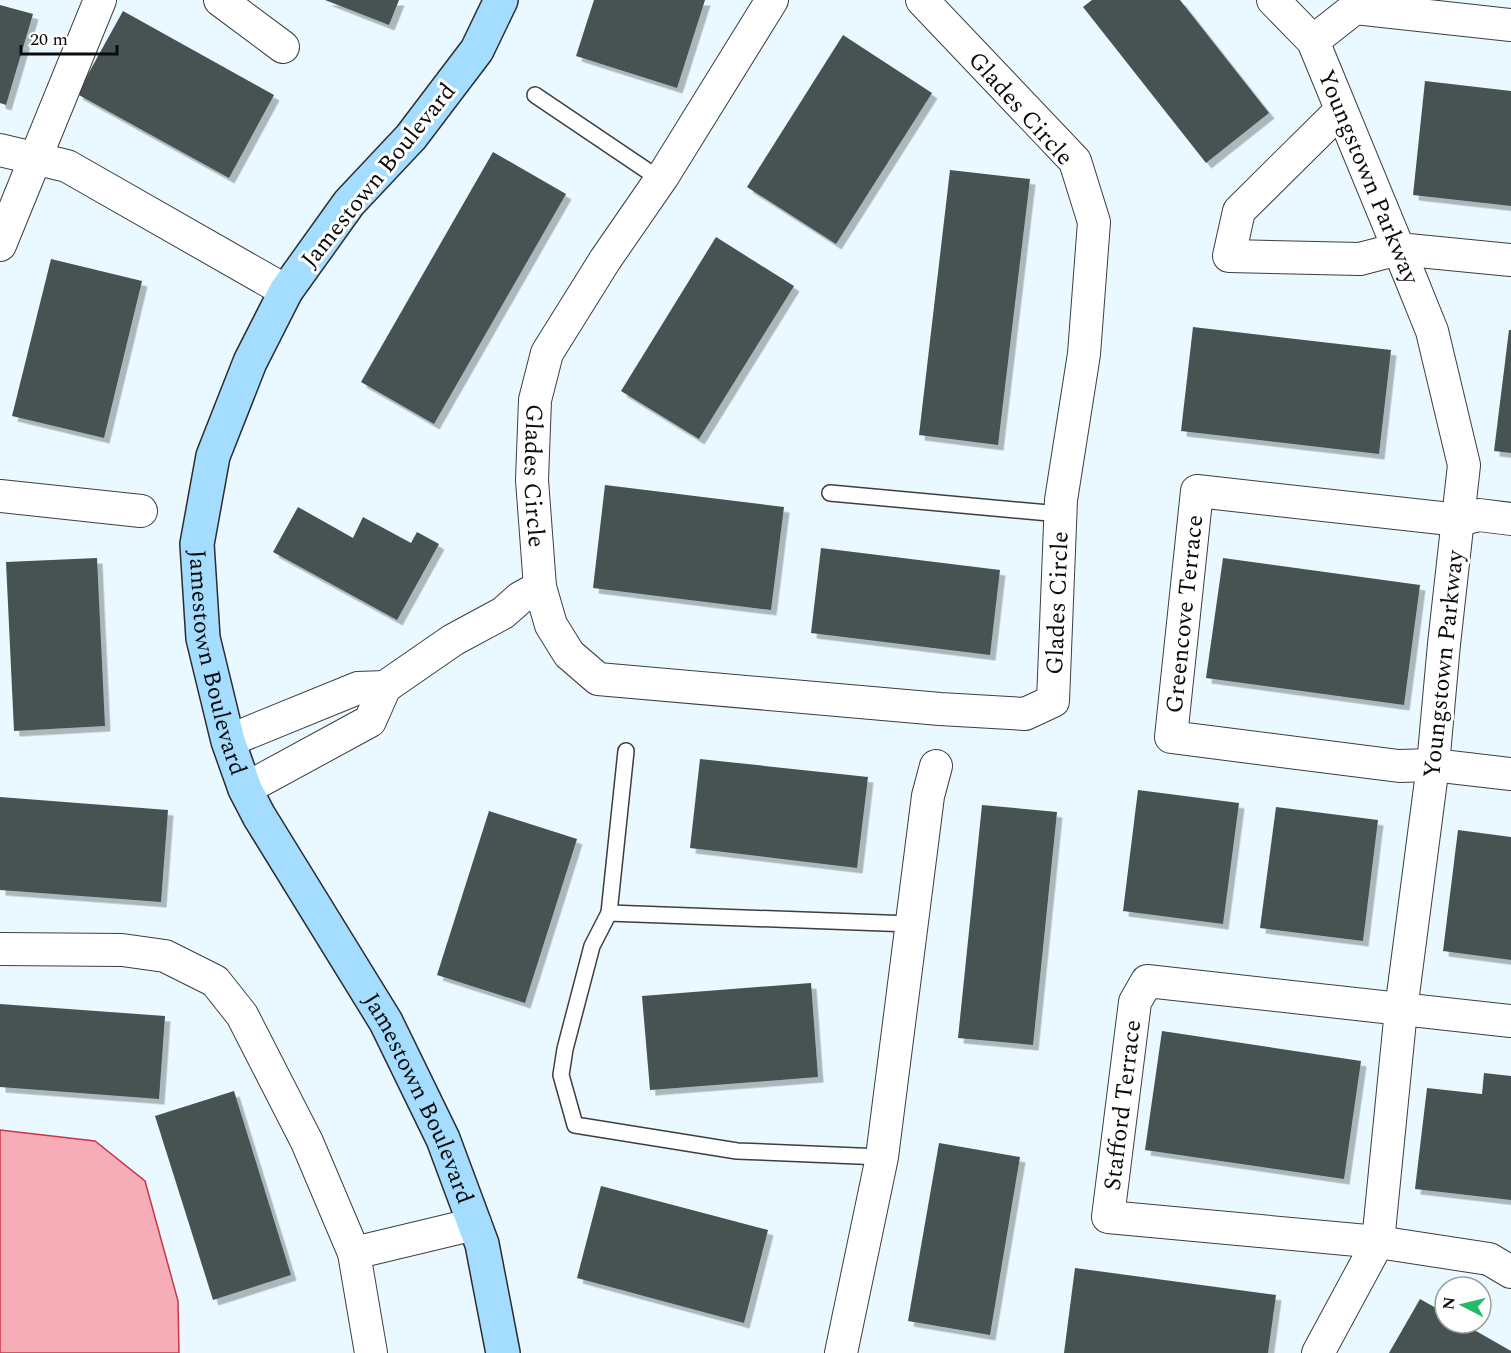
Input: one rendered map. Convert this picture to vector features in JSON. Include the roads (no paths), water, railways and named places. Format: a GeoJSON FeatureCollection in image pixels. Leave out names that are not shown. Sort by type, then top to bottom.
{"type":"FeatureCollection","features":[{"type":"Feature","properties":{"kind":"street"},"geometry":{"type":"LineString","coordinates":[[0,244],[100,0]]}},
{"type":"Feature","properties":{"kind":"street"},"geometry":{"type":"LineString","coordinates":[[220,0],[284,47]]}},
{"type":"Feature","properties":{"kind":"street","name":"Jamestown Boulevard"},"geometry":{"type":"LineString","coordinates":[[501,0],[477,50],[411,137],[349,202],[286,291],[250,362],[213,456],[197,544],[203,638],[228,741],[245,789],[259,816],[386,1022],[443,1139],[482,1244],[503,1353]]}},
{"type":"Feature","properties":{"kind":"street","name":"Glades Circle"},"geometry":{"type":"LineString","coordinates":[[772,0],[661,180],[605,260],[547,354],[536,400],[532,480],[540,587],[551,626],[569,654],[598,679],[940,709],[1024,714],[1053,701],[1060,513],[1084,354],[1094,222],[1075,161],[922,0]]}},
{"type":"Feature","properties":{"kind":"street","name":"Youngstown Parkway"},"geometry":{"type":"LineString","coordinates":[[1273,0],[1313,41],[1432,331],[1464,465],[1433,765],[1401,1010],[1378,1242],[1318,1353]]}},
{"type":"Feature","properties":{"kind":"street"},"geometry":{"type":"LineString","coordinates":[[1313,41],[1354,8],[1511,26]]}},
{"type":"Feature","properties":{"kind":"street"},"geometry":{"type":"LineString","coordinates":[[1341,110],[1239,211],[1229,256],[1360,259],[1398,249],[1511,260]]}},
{"type":"Feature","properties":{"kind":"street"},"geometry":{"type":"LineString","coordinates":[[0,150],[67,165],[286,291]]}},
{"type":"Feature","properties":{"kind":"street","name":"Greencove Terrace"},"geometry":{"type":"LineString","coordinates":[[1433,765],[1399,766],[1171,738],[1197,490],[1459,520]]}},
{"type":"Feature","properties":{"kind":"street"},"geometry":{"type":"LineString","coordinates":[[0,496],[141,511]]}},
{"type":"Feature","properties":{"kind":"street"},"geometry":{"type":"LineString","coordinates":[[1459,520],[1479,515],[1511,519]]}},
{"type":"Feature","properties":{"kind":"street"},"geometry":{"type":"LineString","coordinates":[[245,789],[370,721],[386,687],[453,640],[503,613],[520,598],[540,587]]}},
{"type":"Feature","properties":{"kind":"street"},"geometry":{"type":"LineString","coordinates":[[228,741],[358,688],[386,687]]}},
{"type":"Feature","properties":{"kind":"street"},"geometry":{"type":"LineString","coordinates":[[1433,765],[1511,774]]}},
{"type":"Feature","properties":{"kind":"street"},"geometry":{"type":"LineString","coordinates":[[841,1353],[882,1157],[927,796],[936,766]]}},
{"type":"Feature","properties":{"kind":"street"},"geometry":{"type":"LineString","coordinates":[[0,949],[122,951],[165,956],[215,981],[242,1015],[296,1121],[354,1253],[371,1353]]}},
{"type":"Feature","properties":{"kind":"street","name":"Stafford Terrace"},"geometry":{"type":"LineString","coordinates":[[1378,1242],[1108,1217],[1135,1002],[1147,981],[1401,1010]]}},
{"type":"Feature","properties":{"kind":"street"},"geometry":{"type":"LineString","coordinates":[[1401,1010],[1511,1021]]}},
{"type":"Feature","properties":{"kind":"street"},"geometry":{"type":"LineString","coordinates":[[354,1253],[475,1224]]}},
{"type":"Feature","properties":{"kind":"street"},"geometry":{"type":"LineString","coordinates":[[1378,1242],[1489,1259],[1511,1272]]}},
{"type":"Feature","properties":{"kind":"lane"},"geometry":{"type":"LineString","coordinates":[[535,95],[661,180]]}},
{"type":"Feature","properties":{"kind":"lane"},"geometry":{"type":"LineString","coordinates":[[830,493],[1060,513]]}},
{"type":"Feature","properties":{"kind":"lane"},"geometry":{"type":"LineString","coordinates":[[626,752],[609,913],[592,946],[565,1049],[561,1075],[575,1125],[736,1151],[882,1157]]}},
{"type":"Feature","properties":{"kind":"lane"},"geometry":{"type":"LineString","coordinates":[[609,913],[911,924]]}}]}
